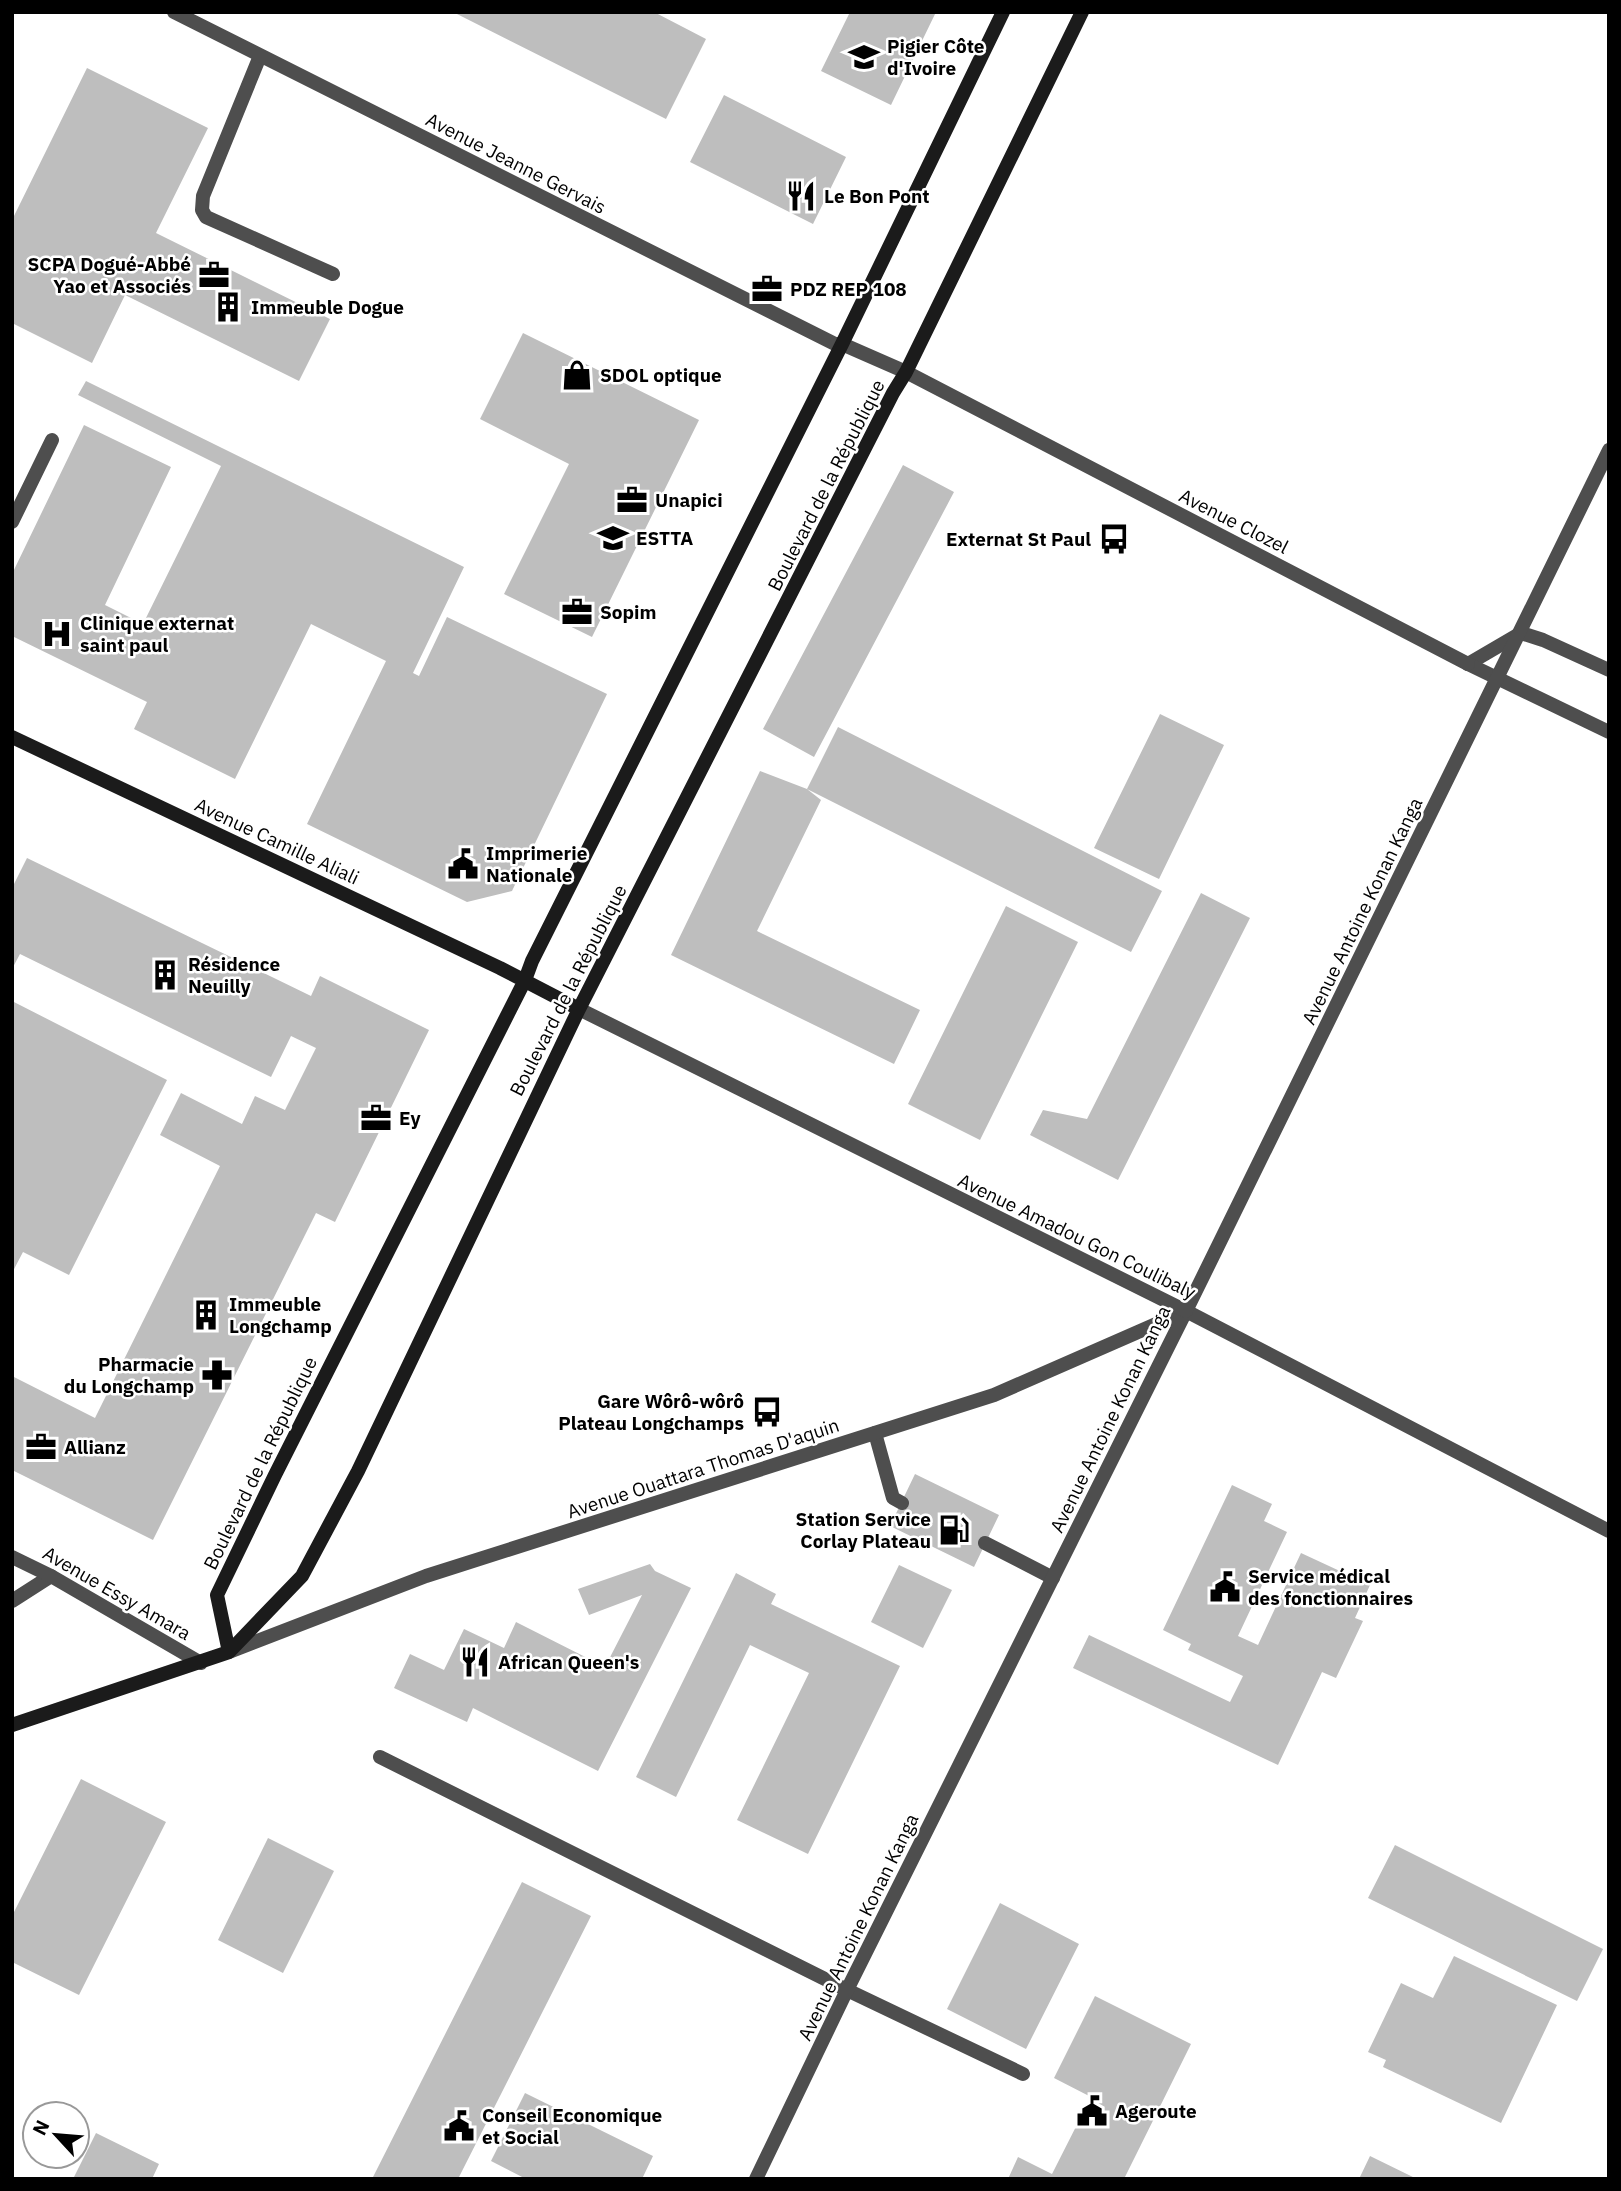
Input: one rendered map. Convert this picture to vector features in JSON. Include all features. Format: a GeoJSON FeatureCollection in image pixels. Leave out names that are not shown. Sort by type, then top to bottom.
{"type":"FeatureCollection","features":[{"type":"Feature","properties":{"kind":"main road","name":"Boulevard de la République"},"geometry":{"type":"LineString","coordinates":[[229,1652],[217,1595],[842,344],[1003,12]]}},
{"type":"Feature","properties":{"kind":"main road","name":"Boulevard de la République"},"geometry":{"type":"LineString","coordinates":[[229,1652],[302,1576],[341,1508],[579,1009],[906,372],[1083,12]]}},
{"type":"Feature","properties":{"kind":"main road","name":"Avenue Camille Aliali"},"geometry":{"type":"LineString","coordinates":[[12,737],[525,981]]}},
{"type":"Feature","properties":{"kind":"main road","name":"Avenue Amadou Gon Coulibaly"},"geometry":{"type":"LineString","coordinates":[[525,981],[579,1009]]}},
{"type":"Feature","properties":{"kind":"main road"},"geometry":{"type":"LineString","coordinates":[[12,1725],[229,1652]]}},
{"type":"Feature","properties":{"kind":"street","name":"Avenue Jeanne Gervais"},"geometry":{"type":"LineString","coordinates":[[174,12],[835,344],[842,344]]}},
{"type":"Feature","properties":{"kind":"street"},"geometry":{"type":"LineString","coordinates":[[260,56],[203,195],[202,210],[206,216],[333,274]]}},
{"type":"Feature","properties":{"kind":"street","name":"Avenue Clozel"},"geometry":{"type":"LineString","coordinates":[[842,344],[906,372],[1468,664],[1609,732]]}},
{"type":"Feature","properties":{"kind":"street"},"geometry":{"type":"LineString","coordinates":[[12,522],[52,440]]}},
{"type":"Feature","properties":{"kind":"street","name":"Avenue Antoine Konan Kanga"},"geometry":{"type":"LineString","coordinates":[[756,2179],[847,1990],[1499,678],[1609,450]]}},
{"type":"Feature","properties":{"kind":"street"},"geometry":{"type":"LineString","coordinates":[[1468,664],[1521,633],[1609,670]]}},
{"type":"Feature","properties":{"kind":"street","name":"Avenue Amadou Gon Coulibaly"},"geometry":{"type":"LineString","coordinates":[[579,1009],[1186,1311],[1609,1531]]}},
{"type":"Feature","properties":{"kind":"street","name":"Avenue Ouattara Thomas D'aquin"},"geometry":{"type":"LineString","coordinates":[[229,1652],[426,1576],[994,1395],[1186,1311]]}},
{"type":"Feature","properties":{"kind":"street"},"geometry":{"type":"LineString","coordinates":[[875,1433],[894,1498],[902,1503]]}},
{"type":"Feature","properties":{"kind":"street"},"geometry":{"type":"LineString","coordinates":[[985,1543],[1053,1578]]}},
{"type":"Feature","properties":{"kind":"street","name":"Avenue Essy Amara"},"geometry":{"type":"LineString","coordinates":[[12,1557],[51,1576],[201,1663]]}},
{"type":"Feature","properties":{"kind":"street"},"geometry":{"type":"LineString","coordinates":[[12,1601],[51,1576]]}},
{"type":"Feature","properties":{"kind":"street"},"geometry":{"type":"LineString","coordinates":[[380,1757],[847,1990],[1023,2074]]}},
{"type":"Feature","properties":{"kind":"building"},"geometry":{"type":"Polygon","coordinates":[[[453,12],[654,12],[706,39],[666,119],[453,12]]]}},
{"type":"Feature","properties":{"kind":"building"},"geometry":{"type":"Polygon","coordinates":[[[850,12],[936,12],[891,105],[821,71],[850,12]]]}},
{"type":"Feature","properties":{"kind":"building"},"geometry":{"type":"Polygon","coordinates":[[[87,68],[208,128],[156,233],[330,319],[299,381],[125,295],[92,363],[12,323],[12,220],[87,68]]]}},
{"type":"Feature","properties":{"kind":"building"},"geometry":{"type":"Polygon","coordinates":[[[724,95],[846,157],[813,224],[690,162],[724,95]]]}},
{"type":"Feature","properties":{"kind":"building"},"geometry":{"type":"Polygon","coordinates":[[[523,333],[699,420],[592,637],[504,594],[569,464],[480,419],[523,333]]]}},
{"type":"Feature","properties":{"kind":"building"},"geometry":{"type":"Polygon","coordinates":[[[86,381],[464,567],[413,673],[419,676],[447,617],[607,694],[512,891],[467,902],[307,824],[386,661],[311,624],[235,779],[134,729],[147,702],[12,636],[12,574],[84,425],[171,467],[105,605],[143,624],[221,466],[78,395],[86,381]]]}},
{"type":"Feature","properties":{"kind":"building"},"geometry":{"type":"Polygon","coordinates":[[[903,465],[954,492],[814,757],[763,729],[903,465]]]}},
{"type":"Feature","properties":{"kind":"building"},"geometry":{"type":"Polygon","coordinates":[[[1160,714],[1224,745],[1159,879],[1094,848],[1160,714]]]}},
{"type":"Feature","properties":{"kind":"building"},"geometry":{"type":"Polygon","coordinates":[[[838,727],[1162,891],[1131,952],[807,789],[838,727]]]}},
{"type":"Feature","properties":{"kind":"building"},"geometry":{"type":"Polygon","coordinates":[[[760,771],[807,789],[821,800],[757,931],[920,1010],[894,1064],[671,955],[760,771]]]}},
{"type":"Feature","properties":{"kind":"building"},"geometry":{"type":"Polygon","coordinates":[[[27,858],[311,996],[320,976],[429,1030],[335,1222],[316,1213],[153,1540],[12,1470],[12,1376],[95,1418],[220,1166],[160,1135],[181,1093],[242,1124],[255,1096],[285,1110],[316,1048],[291,1036],[271,1077],[20,954],[12,969],[12,888],[27,858]]]}},
{"type":"Feature","properties":{"kind":"building"},"geometry":{"type":"Polygon","coordinates":[[[1201,893],[1250,918],[1118,1180],[1030,1135],[1043,1110],[1087,1119],[1201,893]]]}},
{"type":"Feature","properties":{"kind":"building"},"geometry":{"type":"Polygon","coordinates":[[[1006,906],[1078,942],[980,1140],[908,1104],[1006,906]]]}},
{"type":"Feature","properties":{"kind":"building"},"geometry":{"type":"Polygon","coordinates":[[[12,1001],[167,1080],[69,1275],[23,1252],[12,1273],[12,1001]]]}},
{"type":"Feature","properties":{"kind":"building"},"geometry":{"type":"Polygon","coordinates":[[[915,1474],[999,1515],[974,1567],[890,1526],[915,1474]]]}},
{"type":"Feature","properties":{"kind":"building"},"geometry":{"type":"Polygon","coordinates":[[[1232,1485],[1272,1504],[1264,1521],[1287,1532],[1238,1636],[1258,1645],[1301,1553],[1370,1585],[1355,1618],[1363,1621],[1336,1678],[1322,1672],[1278,1765],[1073,1668],[1089,1635],[1230,1702],[1243,1676],[1188,1650],[1191,1644],[1163,1630],[1232,1485]]]}},
{"type":"Feature","properties":{"kind":"building"},"geometry":{"type":"Polygon","coordinates":[[[650,1564],[655,1571],[691,1588],[598,1771],[473,1708],[467,1722],[394,1688],[410,1654],[444,1670],[464,1629],[504,1648],[516,1622],[605,1667],[642,1595],[589,1615],[578,1589],[650,1564]]]}},
{"type":"Feature","properties":{"kind":"building"},"geometry":{"type":"Polygon","coordinates":[[[899,1565],[952,1590],[923,1648],[871,1622],[899,1565]]]}},
{"type":"Feature","properties":{"kind":"building"},"geometry":{"type":"Polygon","coordinates":[[[736,1573],[776,1594],[771,1604],[900,1666],[808,1854],[737,1820],[809,1673],[750,1645],[676,1797],[636,1777],[736,1573]]]}},
{"type":"Feature","properties":{"kind":"building"},"geometry":{"type":"Polygon","coordinates":[[[81,1779],[166,1822],[79,1995],[12,1962],[12,1916],[81,1779]]]}},
{"type":"Feature","properties":{"kind":"building"},"geometry":{"type":"Polygon","coordinates":[[[268,1838],[334,1871],[283,1973],[218,1940],[268,1838]]]}},
{"type":"Feature","properties":{"kind":"building"},"geometry":{"type":"Polygon","coordinates":[[[1395,1845],[1603,1949],[1577,2001],[1368,1898],[1395,1845]]]}},
{"type":"Feature","properties":{"kind":"building"},"geometry":{"type":"Polygon","coordinates":[[[522,1882],[591,1916],[458,2179],[372,2179],[522,1882]]]}},
{"type":"Feature","properties":{"kind":"building"},"geometry":{"type":"Polygon","coordinates":[[[1000,1903],[1079,1944],[1026,2049],[947,2009],[1000,1903]]]}},
{"type":"Feature","properties":{"kind":"building"},"geometry":{"type":"Polygon","coordinates":[[[1454,1956],[1557,2005],[1501,2123],[1383,2067],[1386,2060],[1368,2052],[1401,1983],[1433,1998],[1454,1956]]]}},
{"type":"Feature","properties":{"kind":"building","name":"Ageroute"},"geometry":{"type":"Polygon","coordinates":[[[1095,1996],[1191,2044],[1124,2179],[1008,2179],[1018,2157],[1052,2174],[1091,2097],[1054,2078],[1095,1996]]]}},
{"type":"Feature","properties":{"kind":"building"},"geometry":{"type":"Polygon","coordinates":[[[525,2093],[653,2156],[642,2179],[526,2179],[491,2161],[525,2093]]]}},
{"type":"Feature","properties":{"kind":"building"},"geometry":{"type":"Polygon","coordinates":[[[96,2133],[159,2164],[152,2179],[73,2179],[78,2170],[91,2170],[91,2143],[96,2133]]]}},
{"type":"Feature","properties":{"kind":"building"},"geometry":{"type":"Polygon","coordinates":[[[1370,2156],[1417,2179],[1359,2179],[1370,2156]]]}},
{"type":"Feature","properties":{"kind":"place","name":"Pigier Côte d'Ivoire"},"geometry":{"type":"Point","coordinates":[864,57]}},
{"type":"Feature","properties":{"kind":"place","name":"Le Bon Pont"},"geometry":{"type":"Point","coordinates":[801,196]}},
{"type":"Feature","properties":{"kind":"place","name":"SCPA Dogué-Abbé Yao et Associés"},"geometry":{"type":"Point","coordinates":[214,275]}},
{"type":"Feature","properties":{"kind":"place","name":"PDZ REP 108"},"geometry":{"type":"Point","coordinates":[767,289]}},
{"type":"Feature","properties":{"kind":"place","name":"Immeuble Dogue"},"geometry":{"type":"Point","coordinates":[228,307]}},
{"type":"Feature","properties":{"kind":"place","name":"SDOL optique"},"geometry":{"type":"Point","coordinates":[577,375]}},
{"type":"Feature","properties":{"kind":"place","name":"Unapici"},"geometry":{"type":"Point","coordinates":[632,500]}},
{"type":"Feature","properties":{"kind":"place","name":"ESTTA"},"geometry":{"type":"Point","coordinates":[613,538]}},
{"type":"Feature","properties":{"kind":"place","name":"Externat St Paul"},"geometry":{"type":"Point","coordinates":[1114,539]}},
{"type":"Feature","properties":{"kind":"place","name":"Sopim"},"geometry":{"type":"Point","coordinates":[577,612]}},
{"type":"Feature","properties":{"kind":"place","name":"Clinique externat saint paul"},"geometry":{"type":"Point","coordinates":[57,634]}},
{"type":"Feature","properties":{"kind":"place","name":"Imprimerie Nationale"},"geometry":{"type":"Point","coordinates":[463,864]}},
{"type":"Feature","properties":{"kind":"place","name":"Résidence Neuilly"},"geometry":{"type":"Point","coordinates":[165,975]}},
{"type":"Feature","properties":{"kind":"place","name":"Ey"},"geometry":{"type":"Point","coordinates":[376,1118]}},
{"type":"Feature","properties":{"kind":"place","name":"Immeuble Longchamp"},"geometry":{"type":"Point","coordinates":[206,1315]}},
{"type":"Feature","properties":{"kind":"place","name":"Pharmacie du Longchamp"},"geometry":{"type":"Point","coordinates":[217,1375]}},
{"type":"Feature","properties":{"kind":"place","name":"Gare Wôrô-wôrô Plateau Longchamps"},"geometry":{"type":"Point","coordinates":[767,1412]}},
{"type":"Feature","properties":{"kind":"place","name":"Allianz"},"geometry":{"type":"Point","coordinates":[41,1447]}},
{"type":"Feature","properties":{"kind":"place","name":"Station Service Corlay Plateau"},"geometry":{"type":"Point","coordinates":[954,1530]}},
{"type":"Feature","properties":{"kind":"place","name":"Service médical des fonctionnaires"},"geometry":{"type":"Point","coordinates":[1225,1587]}},
{"type":"Feature","properties":{"kind":"place","name":"African Queen's"},"geometry":{"type":"Point","coordinates":[475,1662]}},
{"type":"Feature","properties":{"kind":"place","name":"Ageroute"},"geometry":{"type":"Point","coordinates":[1092,2111]}},
{"type":"Feature","properties":{"kind":"place","name":"Conseil Economique et Social"},"geometry":{"type":"Point","coordinates":[459,2126]}}]}
